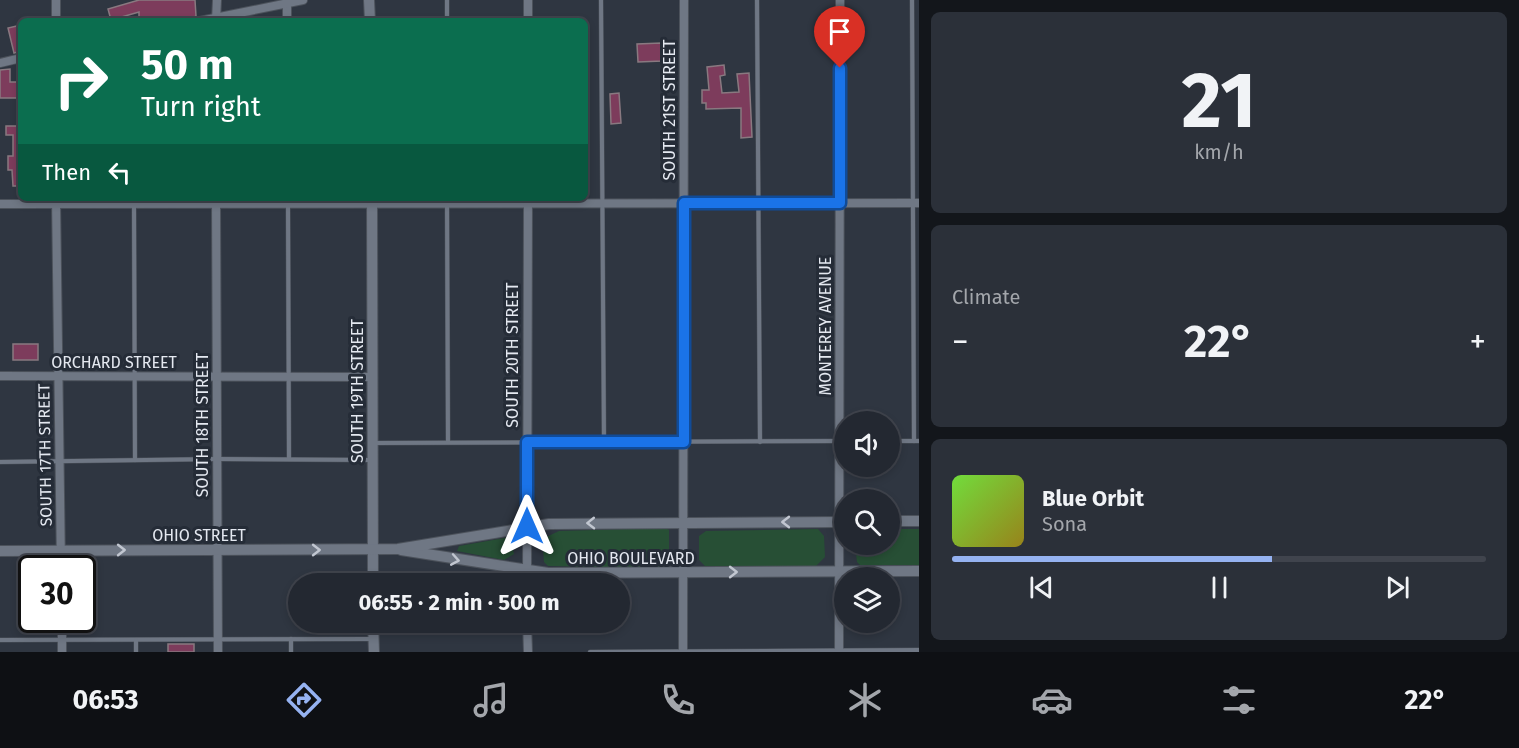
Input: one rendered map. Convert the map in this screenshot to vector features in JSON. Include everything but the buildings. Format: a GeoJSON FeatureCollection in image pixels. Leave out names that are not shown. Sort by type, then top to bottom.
{"type":"FeatureCollection","features":[{"type":"Feature","properties":{"kind":"street"},"geometry":{"type":"LineString","coordinates":[[56,0],[56,18]]}},
{"type":"Feature","properties":{"kind":"street"},"geometry":{"type":"LineString","coordinates":[[216,0],[216,18]]}},
{"type":"Feature","properties":{"kind":"street"},"geometry":{"type":"LineString","coordinates":[[220,18],[275,3],[288,4],[303,0]]}},
{"type":"Feature","properties":{"kind":"street"},"geometry":{"type":"LineString","coordinates":[[369,0],[370,18]]}},
{"type":"Feature","properties":{"kind":"street"},"geometry":{"type":"LineString","coordinates":[[528,0],[528,18]]}},
{"type":"Feature","properties":{"kind":"street","name":"SOUTH 21ST STREET"},"geometry":{"type":"LineString","coordinates":[[683,652],[684,0]]}},
{"type":"Feature","properties":{"kind":"street","name":"MONTEREY AVENUE"},"geometry":{"type":"LineString","coordinates":[[840,0],[842,411]]}},
{"type":"Feature","properties":{"kind":"street"},"geometry":{"type":"LineString","coordinates":[[288,4],[288,18]]}},
{"type":"Feature","properties":{"kind":"street"},"geometry":{"type":"LineString","coordinates":[[0,63],[18,59]]}},
{"type":"Feature","properties":{"kind":"street"},"geometry":{"type":"LineString","coordinates":[[0,204],[56,201],[916,203]]}},
{"type":"Feature","properties":{"kind":"street","name":"SOUTH 17TH STREET"},"geometry":{"type":"LineString","coordinates":[[56,201],[61,555]]}},
{"type":"Feature","properties":{"kind":"street","name":"SOUTH 18TH STREET"},"geometry":{"type":"LineString","coordinates":[[216,201],[218,652]]}},
{"type":"Feature","properties":{"kind":"street","name":"SOUTH 19TH STREET"},"geometry":{"type":"LineString","coordinates":[[372,201],[373,573]]}},
{"type":"Feature","properties":{"kind":"street","name":"SOUTH 20TH STREET"},"geometry":{"type":"LineString","coordinates":[[527,572],[528,201]]}},
{"type":"Feature","properties":{"kind":"street","name":"ORCHARD STREET"},"geometry":{"type":"LineString","coordinates":[[0,376],[372,377]]}},
{"type":"Feature","properties":{"kind":"street"},"geometry":{"type":"LineString","coordinates":[[900,521],[919,521]]}},
{"type":"Feature","properties":{"kind":"street"},"geometry":{"type":"LineString","coordinates":[[398,549],[527,526],[684,522],[834,522]]}},
{"type":"Feature","properties":{"kind":"street","name":"OHIO STREET"},"geometry":{"type":"LineString","coordinates":[[0,550],[398,549]]}},
{"type":"Feature","properties":{"kind":"street","name":"OHIO BOULEVARD"},"geometry":{"type":"LineString","coordinates":[[398,549],[527,572],[834,571]]}},
{"type":"Feature","properties":{"kind":"street","name":"OHIO BOULEVARD"},"geometry":{"type":"LineString","coordinates":[[900,571],[919,571]]}},
{"type":"Feature","properties":{"kind":"street"},"geometry":{"type":"LineString","coordinates":[[62,633],[62,652]]}},
{"type":"Feature","properties":{"kind":"street"},"geometry":{"type":"LineString","coordinates":[[374,633],[374,652]]}},
{"type":"Feature","properties":{"kind":"street"},"geometry":{"type":"LineString","coordinates":[[527,633],[528,652]]}},
{"type":"Feature","properties":{"kind":"street","name":"MONTEREY AVENUE"},"geometry":{"type":"LineString","coordinates":[[838,633],[838,651]]}},
{"type":"Feature","properties":{"kind":"lane"},"geometry":{"type":"LineString","coordinates":[[447,0],[447,18]]}},
{"type":"Feature","properties":{"kind":"lane"},"geometry":{"type":"LineString","coordinates":[[601,0],[604,442]]}},
{"type":"Feature","properties":{"kind":"lane"},"geometry":{"type":"LineString","coordinates":[[757,0],[760,442]]}},
{"type":"Feature","properties":{"kind":"lane"},"geometry":{"type":"LineString","coordinates":[[900,441],[916,441],[916,203],[912,0]]}},
{"type":"Feature","properties":{"kind":"lane"},"geometry":{"type":"LineString","coordinates":[[288,201],[290,459]]}},
{"type":"Feature","properties":{"kind":"lane"},"geometry":{"type":"LineString","coordinates":[[447,201],[448,442]]}},
{"type":"Feature","properties":{"kind":"lane"},"geometry":{"type":"LineString","coordinates":[[134,202],[135,460]]}},
{"type":"Feature","properties":{"kind":"lane"},"geometry":{"type":"LineString","coordinates":[[372,442],[834,441]]}},
{"type":"Feature","properties":{"kind":"lane"},"geometry":{"type":"LineString","coordinates":[[0,462],[218,459],[372,460]]}},
{"type":"Feature","properties":{"kind":"lane"},"geometry":{"type":"LineString","coordinates":[[291,639],[291,652]]}},
{"type":"Feature","properties":{"kind":"lane"},"geometry":{"type":"LineString","coordinates":[[0,640],[374,639]]}},
{"type":"Feature","properties":{"kind":"lane"},"geometry":{"type":"LineString","coordinates":[[136,640],[136,652]]}},
{"type":"Feature","properties":{"kind":"lane"},"geometry":{"type":"LineString","coordinates":[[590,652],[918,651]]}},
{"type":"Feature","properties":{"kind":"green space"},"geometry":{"type":"Polygon","coordinates":[[[666,528],[669,530],[669,557],[659,568],[548,566],[544,562],[542,539],[559,531],[666,528]]]}},
{"type":"Feature","properties":{"kind":"green space"},"geometry":{"type":"Polygon","coordinates":[[[818,529],[824,536],[825,557],[816,566],[705,566],[699,560],[699,536],[706,531],[818,529]]]}},
{"type":"Feature","properties":{"kind":"green space"},"geometry":{"type":"Polygon","coordinates":[[[900,529],[919,529],[919,565],[860,565],[856,555],[900,555],[900,529]]]}},
{"type":"Feature","properties":{"kind":"green space"},"geometry":{"type":"Polygon","coordinates":[[[510,537],[514,554],[504,560],[457,551],[459,546],[510,537]]]}},
{"type":"Feature","properties":{"kind":"route"},"geometry":{"type":"LineString","coordinates":[[527,526],[527,442],[684,442],[684,203],[840,203],[840,68]]}}]}
